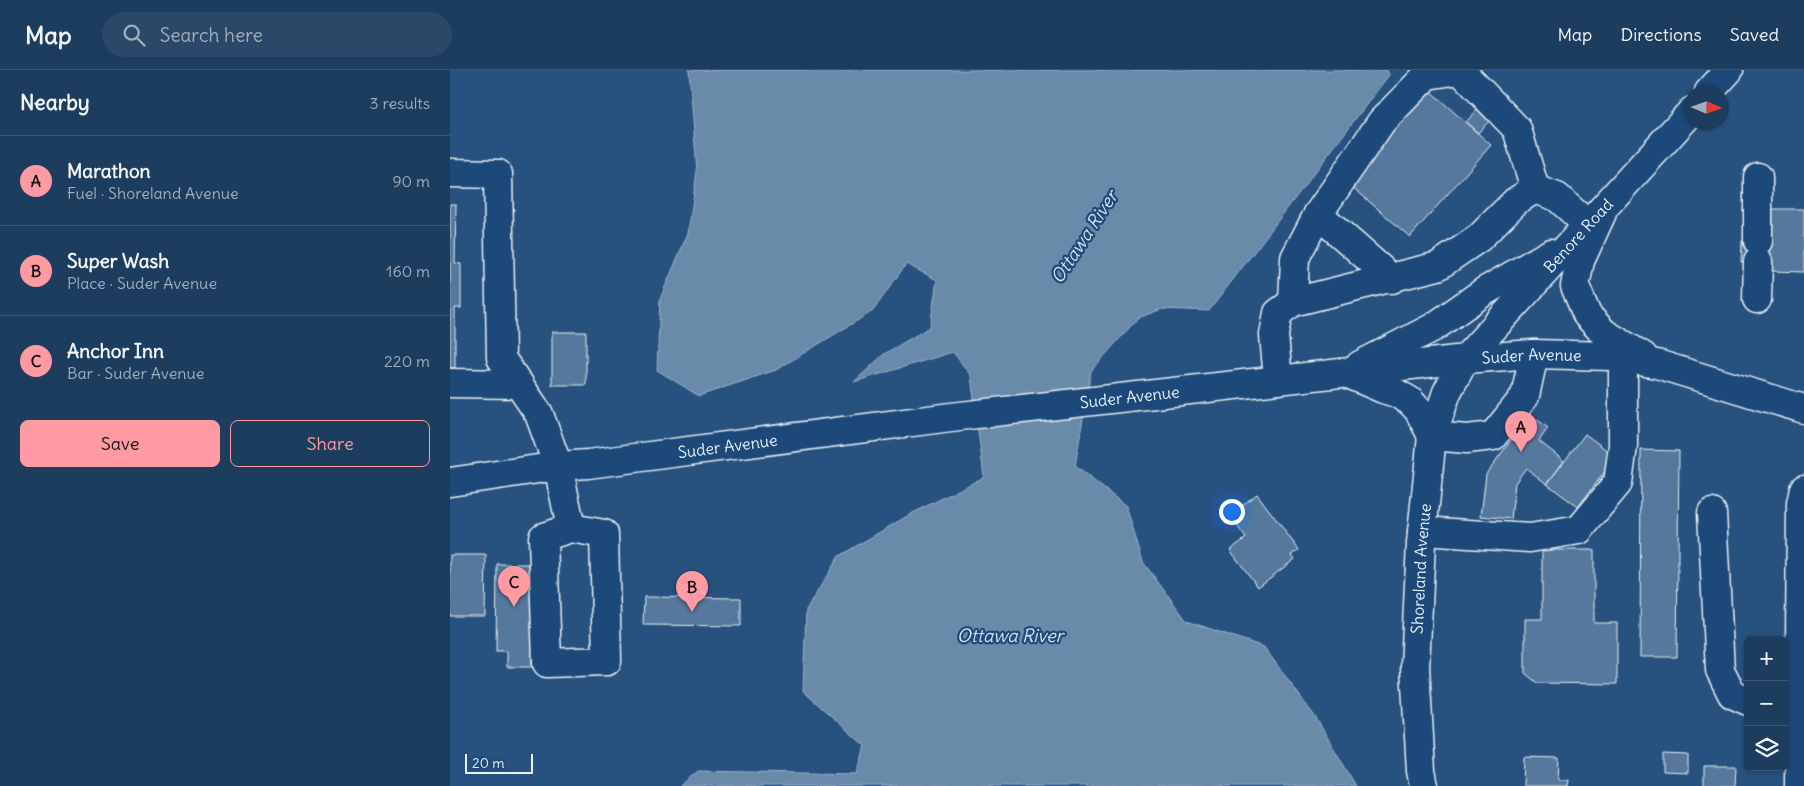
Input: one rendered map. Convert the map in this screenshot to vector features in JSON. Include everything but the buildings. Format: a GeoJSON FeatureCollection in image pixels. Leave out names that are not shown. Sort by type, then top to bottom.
{"type":"FeatureCollection","features":[{"type":"Feature","properties":{"kind":"main road"},"geometry":{"type":"LineString","coordinates":[[1293,302],[1295,258],[1318,214],[1382,121],[1427,75],[1460,70],[1511,123],[1517,130],[1535,189]]}},
{"type":"Feature","properties":{"kind":"main road"},"geometry":{"type":"LineString","coordinates":[[1715,85],[1729,70]]}},
{"type":"Feature","properties":{"kind":"main road","name":"Benore Road"},"geometry":{"type":"LineString","coordinates":[[1465,359],[1684,120]]}},
{"type":"Feature","properties":{"kind":"main road"},"geometry":{"type":"LineString","coordinates":[[450,173],[498,174],[501,358],[539,414],[558,466],[571,528]]}},
{"type":"Feature","properties":{"kind":"main road"},"geometry":{"type":"LineString","coordinates":[[1757,299],[1758,178]]}},
{"type":"Feature","properties":{"kind":"main road"},"geometry":{"type":"LineString","coordinates":[[1535,189],[1556,197],[1589,223]]}},
{"type":"Feature","properties":{"kind":"main road"},"geometry":{"type":"LineString","coordinates":[[1278,380],[1274,335],[1278,313],[1293,302],[1392,279],[1438,266],[1479,238],[1516,201],[1535,189]]}},
{"type":"Feature","properties":{"kind":"main road"},"geometry":{"type":"LineString","coordinates":[[1318,214],[1392,279]]}},
{"type":"Feature","properties":{"kind":"main road"},"geometry":{"type":"LineString","coordinates":[[1589,223],[1575,286],[1587,315],[1604,333],[1657,364]]}},
{"type":"Feature","properties":{"kind":"main road"},"geometry":{"type":"LineString","coordinates":[[1346,372],[1434,327],[1589,223]]}},
{"type":"Feature","properties":{"kind":"main road"},"geometry":{"type":"LineString","coordinates":[[1346,372],[1396,393],[1410,401],[1419,411],[1432,436],[1467,439],[1493,436],[1525,396],[1534,354]]}},
{"type":"Feature","properties":{"kind":"main road","name":"Suder Avenue"},"geometry":{"type":"LineString","coordinates":[[450,482],[558,466],[588,464],[951,417],[1465,359],[1534,354],[1610,356],[1657,364],[1804,409]]}},
{"type":"Feature","properties":{"kind":"main road"},"geometry":{"type":"LineString","coordinates":[[1422,531],[1530,538],[1579,530],[1618,483],[1623,446],[1623,358]]}},
{"type":"Feature","properties":{"kind":"main road","name":"Shoreland Avenue"},"geometry":{"type":"LineString","coordinates":[[1424,786],[1421,771],[1415,667],[1422,531],[1432,436],[1447,392],[1465,359]]}},
{"type":"Feature","properties":{"kind":"main road"},"geometry":{"type":"LineString","coordinates":[[450,384],[519,384]]}},
{"type":"Feature","properties":{"kind":"main road"},"geometry":{"type":"LineString","coordinates":[[1799,786],[1792,707],[1801,504],[1804,489]]}},
{"type":"Feature","properties":{"kind":"main road"},"geometry":{"type":"LineString","coordinates":[[1712,514],[1720,670],[1732,694],[1744,699]]}},
{"type":"Feature","properties":{"kind":"main road"},"geometry":{"type":"LineString","coordinates":[[571,528],[604,534],[607,662],[547,663],[543,537],[571,528]]}},
{"type":"Feature","properties":{"kind":"water","name":"Ottawa River"},"geometry":{"type":"Polygon","coordinates":[[[689,70],[1387,70],[1389,75],[1209,311],[1162,309],[1138,318],[1091,371],[1075,466],[1126,506],[1143,562],[1187,621],[1264,647],[1316,718],[1356,786],[680,786],[698,771],[857,774],[865,746],[803,691],[806,610],[839,556],[909,515],[984,477],[971,376],[953,352],[854,382],[884,354],[930,327],[937,280],[906,264],[873,311],[776,370],[699,396],[657,370],[660,299],[688,233],[697,171],[689,70]]]}},
{"type":"Feature","properties":{"kind":"place","name":"Marathon"},"geometry":{"type":"Point","coordinates":[1521,452]}},
{"type":"Feature","properties":{"kind":"place","name":"Anchor Inn"},"geometry":{"type":"Point","coordinates":[514,607]}},
{"type":"Feature","properties":{"kind":"place","name":"Super Wash"},"geometry":{"type":"Point","coordinates":[692,612]}}]}
